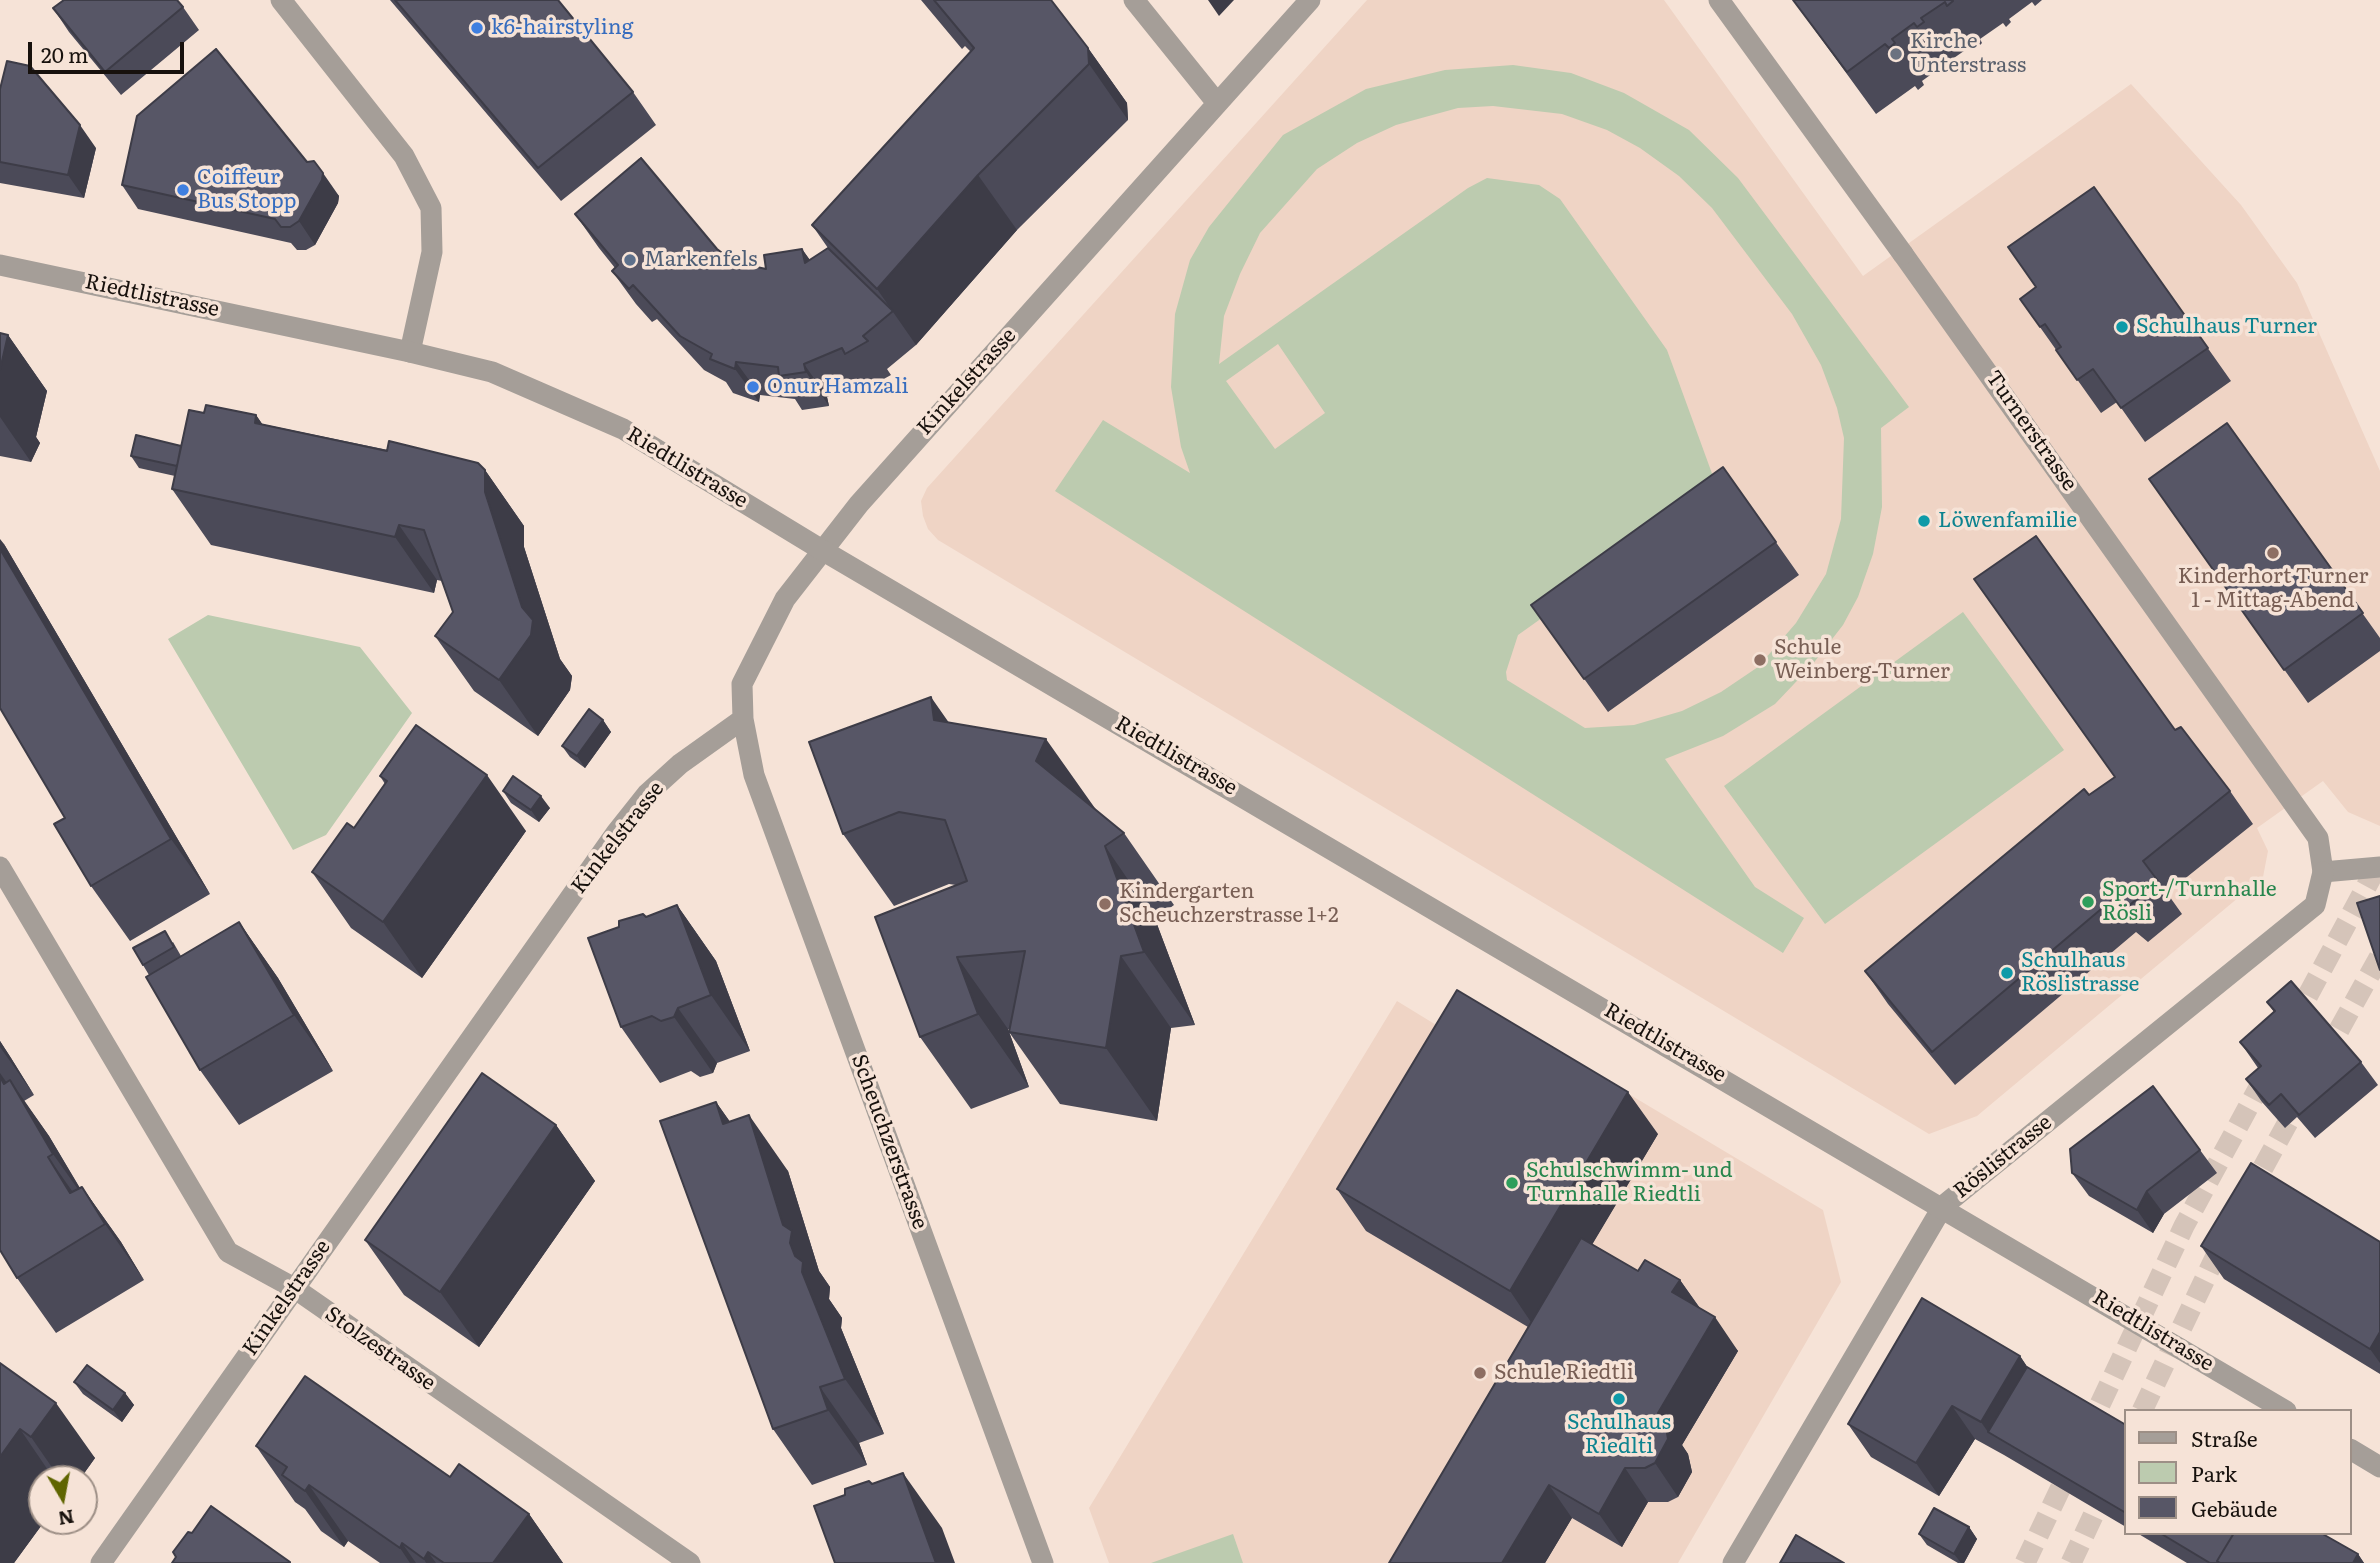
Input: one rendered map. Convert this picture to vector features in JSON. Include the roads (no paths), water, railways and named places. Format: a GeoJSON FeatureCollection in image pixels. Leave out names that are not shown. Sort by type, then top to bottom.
{"type":"FeatureCollection","features":[{"type":"Feature","properties":{"kind":"street"},"geometry":{"type":"LineString","coordinates":[[281,0],[404,156],[431,208],[432,252],[410,352]]}},
{"type":"Feature","properties":{"kind":"street"},"geometry":{"type":"LineString","coordinates":[[1134,0],[1217,103]]}},
{"type":"Feature","properties":{"kind":"street","name":"Kinkelstrasse"},"geometry":{"type":"LineString","coordinates":[[101,1563],[624,824],[647,794],[680,764],[743,719],[742,684],[785,599],[822,550],[895,461],[1310,0]]}},
{"type":"Feature","properties":{"kind":"street","name":"Turnerstrasse"},"geometry":{"type":"LineString","coordinates":[[1719,0],[2318,838],[2323,872]]}},
{"type":"Feature","properties":{"kind":"street","name":"Riedtlistrasse"},"geometry":{"type":"LineString","coordinates":[[0,265],[410,352],[492,372],[623,429],[822,550],[1942,1206],[2283,1409]]}},
{"type":"Feature","properties":{"kind":"street","name":"Scheuchzerstrasse"},"geometry":{"type":"LineString","coordinates":[[743,719],[754,775],[1043,1563]]}},
{"type":"Feature","properties":{"kind":"street","name":"Stolzestrasse"},"geometry":{"type":"LineString","coordinates":[[0,867],[228,1252],[294,1288],[691,1563]]}},
{"type":"Feature","properties":{"kind":"street"},"geometry":{"type":"LineString","coordinates":[[2323,872],[2380,867]]}},
{"type":"Feature","properties":{"kind":"street","name":"Röslistrasse"},"geometry":{"type":"LineString","coordinates":[[1733,1563],[1942,1206],[2315,905],[2323,872]]}},
{"type":"Feature","properties":{"kind":"street"},"geometry":{"type":"LineString","coordinates":[[2352,1450],[2380,1467]]}},
{"type":"Feature","properties":{"kind":"tunnel"},"geometry":{"type":"LineString","coordinates":[[2293,1023],[2380,861]]}},
{"type":"Feature","properties":{"kind":"tunnel"},"geometry":{"type":"LineString","coordinates":[[2324,1057],[2380,956]]}},
{"type":"Feature","properties":{"kind":"tunnel"},"geometry":{"type":"LineString","coordinates":[[2087,1432],[2184,1226],[2270,1067]]}},
{"type":"Feature","properties":{"kind":"tunnel"},"geometry":{"type":"LineString","coordinates":[[2248,1195],[2298,1104]]}},
{"type":"Feature","properties":{"kind":"tunnel"},"geometry":{"type":"LineString","coordinates":[[2143,1409],[2224,1239]]}},
{"type":"Feature","properties":{"kind":"tunnel"},"geometry":{"type":"LineString","coordinates":[[2071,1563],[2124,1449]]}},
{"type":"Feature","properties":{"kind":"tunnel"},"geometry":{"type":"LineString","coordinates":[[2025,1563],[2072,1464]]}},
{"type":"Feature","properties":{"kind":"place","name":"k6-hairstyling"},"geometry":{"type":"Point","coordinates":[477,28]}},
{"type":"Feature","properties":{"kind":"place","name":"Kirche Unterstrass"},"geometry":{"type":"Point","coordinates":[1896,54]}},
{"type":"Feature","properties":{"kind":"place","name":"Coiffeur Bus Stopp"},"geometry":{"type":"Point","coordinates":[183,190]}},
{"type":"Feature","properties":{"kind":"place","name":"Markenfels"},"geometry":{"type":"Point","coordinates":[630,260]}},
{"type":"Feature","properties":{"kind":"place","name":"Schulhaus Turner"},"geometry":{"type":"Point","coordinates":[2122,327]}},
{"type":"Feature","properties":{"kind":"place","name":"Onur Hamzali"},"geometry":{"type":"Point","coordinates":[753,387]}},
{"type":"Feature","properties":{"kind":"place","name":"Löwenfamilie"},"geometry":{"type":"Point","coordinates":[1924,521]}},
{"type":"Feature","properties":{"kind":"place","name":"Kinderhort Turner 1 - Mittag-Abend"},"geometry":{"type":"Point","coordinates":[2273,553]}},
{"type":"Feature","properties":{"kind":"place","name":"Schule Weinberg-Turner"},"geometry":{"type":"Point","coordinates":[1760,660]}},
{"type":"Feature","properties":{"kind":"place","name":"Sport-/Turnhalle Rösli"},"geometry":{"type":"Point","coordinates":[2088,902]}},
{"type":"Feature","properties":{"kind":"place","name":"Kindergarten Scheuchzerstrasse 1+2"},"geometry":{"type":"Point","coordinates":[1105,904]}},
{"type":"Feature","properties":{"kind":"place","name":"Schulhaus Röslistrasse"},"geometry":{"type":"Point","coordinates":[2007,973]}},
{"type":"Feature","properties":{"kind":"place","name":"Schulschwimm- und Turnhalle Riedtli"},"geometry":{"type":"Point","coordinates":[1512,1183]}},
{"type":"Feature","properties":{"kind":"place","name":"Schule Riedtli"},"geometry":{"type":"Point","coordinates":[1480,1373]}},
{"type":"Feature","properties":{"kind":"place","name":"Schulhaus Riedlti"},"geometry":{"type":"Point","coordinates":[1619,1399]}}]}
